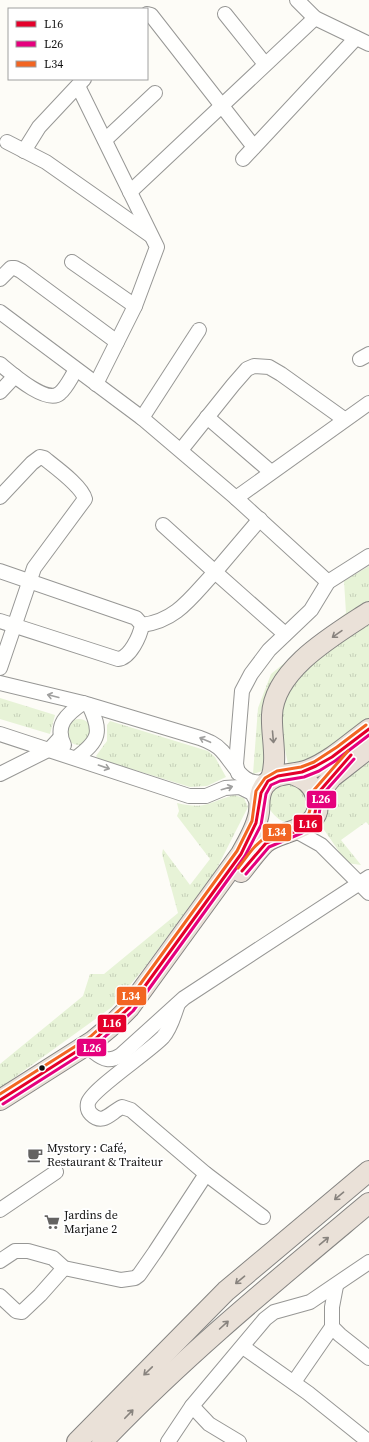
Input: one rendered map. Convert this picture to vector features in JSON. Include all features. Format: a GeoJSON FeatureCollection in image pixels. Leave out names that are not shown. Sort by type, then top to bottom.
{"type":"FeatureCollection","features":[{"type":"Feature","properties":{"kind":"highway"},"geometry":{"type":"LineString","coordinates":[[270,780],[274,763],[272,713],[276,696],[284,679],[316,650],[369,612]]}},
{"type":"Feature","properties":{"kind":"highway"},"geometry":{"type":"LineString","coordinates":[[0,1100],[92,1041],[121,1018],[144,989],[241,854],[253,831],[261,791],[270,780],[280,774],[292,774],[309,770],[325,762],[369,729]]}},
{"type":"Feature","properties":{"kind":"highway"},"geometry":{"type":"LineString","coordinates":[[316,797],[340,765],[369,741]]}},
{"type":"Feature","properties":{"kind":"highway"},"geometry":{"type":"LineString","coordinates":[[332,777],[369,748]]}},
{"type":"Feature","properties":{"kind":"highway"},"geometry":{"type":"LineString","coordinates":[[0,1113],[115,1038],[132,1021],[255,855],[271,840],[300,828],[316,808],[316,797],[308,782],[292,774]]}},
{"type":"Feature","properties":{"kind":"highway"},"geometry":{"type":"LineString","coordinates":[[259,807],[267,824],[275,829],[285,832],[300,828]]}},
{"type":"Feature","properties":{"kind":"highway"},"geometry":{"type":"LineString","coordinates":[[77,1442],[226,1291],[369,1171]]}},
{"type":"Feature","properties":{"kind":"highway"},"geometry":{"type":"LineString","coordinates":[[102,1442],[136,1407],[245,1306],[369,1203]]}},
{"type":"Feature","properties":{"kind":"street"},"geometry":{"type":"LineString","coordinates":[[297,0],[314,18],[369,44]]}},
{"type":"Feature","properties":{"kind":"street"},"geometry":{"type":"LineString","coordinates":[[148,14],[151,15],[254,147]]}},
{"type":"Feature","properties":{"kind":"street"},"geometry":{"type":"LineString","coordinates":[[225,14],[266,64]]}},
{"type":"Feature","properties":{"kind":"street"},"geometry":{"type":"LineString","coordinates":[[130,192],[314,18]]}},
{"type":"Feature","properties":{"kind":"street"},"geometry":{"type":"LineString","coordinates":[[243,159],[356,38]]}},
{"type":"Feature","properties":{"kind":"street"},"geometry":{"type":"LineString","coordinates":[[24,151],[39,127],[81,82],[105,140],[157,247],[157,252],[135,306],[96,384]]}},
{"type":"Feature","properties":{"kind":"street"},"geometry":{"type":"LineString","coordinates":[[105,140],[155,92]]}},
{"type":"Feature","properties":{"kind":"street"},"geometry":{"type":"LineString","coordinates":[[7,142],[46,162],[152,237]]}},
{"type":"Feature","properties":{"kind":"street"},"geometry":{"type":"LineString","coordinates":[[72,262],[135,306]]}},
{"type":"Feature","properties":{"kind":"street"},"geometry":{"type":"LineString","coordinates":[[0,279],[11,268],[21,271],[117,342]]}},
{"type":"Feature","properties":{"kind":"street"},"geometry":{"type":"LineString","coordinates":[[0,312],[142,418],[181,450],[260,519],[328,582]]}},
{"type":"Feature","properties":{"kind":"street"},"geometry":{"type":"LineString","coordinates":[[142,418],[199,330]]}},
{"type":"Feature","properties":{"kind":"street"},"geometry":{"type":"LineString","coordinates":[[0,364],[15,376],[40,392],[51,396],[60,393],[76,370]]}},
{"type":"Feature","properties":{"kind":"street"},"geometry":{"type":"LineString","coordinates":[[181,450],[247,369],[262,366],[269,367],[281,374],[344,420]]}},
{"type":"Feature","properties":{"kind":"street"},"geometry":{"type":"LineString","coordinates":[[0,392],[15,376]]}},
{"type":"Feature","properties":{"kind":"street"},"geometry":{"type":"LineString","coordinates":[[236,498],[270,472],[369,403]]}},
{"type":"Feature","properties":{"kind":"street"},"geometry":{"type":"LineString","coordinates":[[208,417],[270,472]]}},
{"type":"Feature","properties":{"kind":"street"},"geometry":{"type":"LineString","coordinates":[[0,497],[32,463],[40,457],[46,460],[70,480],[85,497],[82,505],[37,562],[7,624],[0,668]]}},
{"type":"Feature","properties":{"kind":"street"},"geometry":{"type":"LineString","coordinates":[[142,624],[163,620],[179,610],[215,572],[260,519]]}},
{"type":"Feature","properties":{"kind":"street"},"geometry":{"type":"LineString","coordinates":[[163,525],[285,634]]}},
{"type":"Feature","properties":{"kind":"street"},"geometry":{"type":"LineString","coordinates":[[238,773],[236,764],[242,691],[251,674],[260,661],[285,634],[311,610],[328,582],[369,556]]}},
{"type":"Feature","properties":{"kind":"street"},"geometry":{"type":"LineString","coordinates":[[0,571],[136,618],[142,624]]}},
{"type":"Feature","properties":{"kind":"street"},"geometry":{"type":"LineString","coordinates":[[7,624],[118,659],[121,659],[128,654],[139,636],[142,624]]}},
{"type":"Feature","properties":{"kind":"street"},"geometry":{"type":"LineString","coordinates":[[0,683],[86,704],[200,738],[221,750],[238,773],[256,783],[270,780]]}},
{"type":"Feature","properties":{"kind":"street"},"geometry":{"type":"LineString","coordinates":[[73,757],[61,738],[60,728],[64,718],[86,704]]}},
{"type":"Feature","properties":{"kind":"street"},"geometry":{"type":"LineString","coordinates":[[73,757],[91,746],[98,732],[97,723],[86,704]]}},
{"type":"Feature","properties":{"kind":"street"},"geometry":{"type":"LineString","coordinates":[[0,734],[50,749],[189,796],[206,796],[225,788],[240,787],[252,793],[259,807]]}},
{"type":"Feature","properties":{"kind":"street"},"geometry":{"type":"LineString","coordinates":[[0,774],[50,749],[61,738]]}},
{"type":"Feature","properties":{"kind":"street"},"geometry":{"type":"LineString","coordinates":[[221,750],[229,751],[238,743]]}},
{"type":"Feature","properties":{"kind":"street"},"geometry":{"type":"LineString","coordinates":[[94,1052],[102,1059],[109,1060],[116,1058],[134,1044],[178,1004],[230,967],[366,884],[300,828]]}},
{"type":"Feature","properties":{"kind":"street"},"geometry":{"type":"LineString","coordinates":[[178,1004],[170,1024],[162,1038],[94,1094],[89,1100],[87,1108],[90,1113],[100,1119],[107,1118],[122,1107],[128,1108],[206,1174],[262,1217]]}},
{"type":"Feature","properties":{"kind":"street"},"geometry":{"type":"LineString","coordinates":[[0,1210],[56,1172]]}},
{"type":"Feature","properties":{"kind":"street"},"geometry":{"type":"LineString","coordinates":[[0,1261],[15,1251],[28,1251],[53,1258],[64,1268],[120,1280],[135,1278],[139,1275],[155,1252],[206,1174]]}},
{"type":"Feature","properties":{"kind":"street"},"geometry":{"type":"LineString","coordinates":[[168,1442],[192,1406],[265,1319],[274,1312],[310,1302],[336,1286],[369,1262]]}},
{"type":"Feature","properties":{"kind":"street"},"geometry":{"type":"LineString","coordinates":[[0,1296],[16,1311],[22,1312],[40,1295],[64,1268]]}},
{"type":"Feature","properties":{"kind":"street"},"geometry":{"type":"LineString","coordinates":[[294,1382],[332,1327],[332,1307],[336,1286]]}},
{"type":"Feature","properties":{"kind":"street"},"geometry":{"type":"LineString","coordinates":[[332,1327],[369,1358]]}},
{"type":"Feature","properties":{"kind":"street"},"geometry":{"type":"LineString","coordinates":[[243,1347],[294,1382],[369,1442]]}},
{"type":"Feature","properties":{"kind":"street"},"geometry":{"type":"LineString","coordinates":[[192,1406],[209,1424],[239,1442]]}},
{"type":"Feature","properties":{"kind":"green space"},"geometry":{"type":"Polygon","coordinates":[[[369,566],[369,612],[286,675],[268,769],[253,774],[258,708],[271,674],[346,613],[344,581],[369,566]]]}},
{"type":"Feature","properties":{"kind":"green space"},"geometry":{"type":"Polygon","coordinates":[[[369,622],[369,719],[307,765],[288,764],[280,726],[285,693],[296,676],[321,655],[369,622]]]}},
{"type":"Feature","properties":{"kind":"green space"},"geometry":{"type":"Polygon","coordinates":[[[0,698],[55,715],[50,734],[0,719],[0,698]]]}},
{"type":"Feature","properties":{"kind":"green space"},"geometry":{"type":"Polygon","coordinates":[[[79,719],[88,723],[92,732],[88,741],[79,745],[70,741],[66,732],[70,723],[79,719]]]}},
{"type":"Feature","properties":{"kind":"green space"},"geometry":{"type":"Polygon","coordinates":[[[110,721],[208,751],[215,757],[226,777],[207,786],[190,787],[99,759],[96,756],[107,741],[107,725],[110,721]]]}},
{"type":"Feature","properties":{"kind":"green space"},"geometry":{"type":"Polygon","coordinates":[[[369,762],[369,825],[366,822],[341,840],[361,865],[347,863],[320,824],[331,789],[369,762]]]}},
{"type":"Feature","properties":{"kind":"green space"},"geometry":{"type":"Polygon","coordinates":[[[282,780],[306,787],[309,810],[297,821],[288,823],[283,822],[276,817],[268,806],[270,790],[282,780]]]}},
{"type":"Feature","properties":{"kind":"green space"},"geometry":{"type":"Polygon","coordinates":[[[234,795],[244,798],[248,807],[216,870],[145,967],[112,1007],[0,1088],[0,1064],[83,996],[90,974],[104,974],[178,913],[162,854],[163,849],[190,885],[210,859],[177,816],[179,811],[177,803],[195,806],[207,804],[234,795]]]}},
{"type":"Feature","properties":{"kind":"transit line","name":"L34"},"geometry":{"type":"LineString","coordinates":[[0,1094],[90,1037],[125,1005],[237,851],[252,821],[256,791],[265,778],[277,771],[301,767],[314,762],[366,725]]}},
{"type":"Feature","properties":{"kind":"transit line","name":"L16"},"geometry":{"type":"LineString","coordinates":[[0,1100],[93,1041],[129,1008],[241,854],[256,823],[261,793],[268,781],[278,776],[302,772],[316,766],[332,757],[369,729]]}},
{"type":"Feature","properties":{"kind":"transit line","name":"L26"},"geometry":{"type":"LineString","coordinates":[[3,1104],[96,1045],[133,1011],[245,856],[261,825],[266,794],[271,785],[280,781],[304,777],[319,771],[335,761],[369,735]]}},
{"type":"Feature","properties":{"kind":"transit line","name":"L34"},"geometry":{"type":"LineString","coordinates":[[238,868],[263,839],[304,821],[310,811],[314,790],[348,751]]}},
{"type":"Feature","properties":{"kind":"transit line","name":"L16"},"geometry":{"type":"LineString","coordinates":[[242,871],[266,843],[301,829],[309,823],[315,813],[318,793],[351,755]]}},
{"type":"Feature","properties":{"kind":"transit line","name":"L26"},"geometry":{"type":"LineString","coordinates":[[246,874],[269,847],[302,833],[313,826],[319,815],[322,795],[354,759]]}},
{"type":"Feature","properties":{"kind":"place","name":"Mystory : Café, Restaurant & Traiteur"},"geometry":{"type":"Point","coordinates":[35,1155]}},
{"type":"Feature","properties":{"kind":"place","name":"Jardins de Marjane 2"},"geometry":{"type":"Point","coordinates":[52,1222]}}]}
